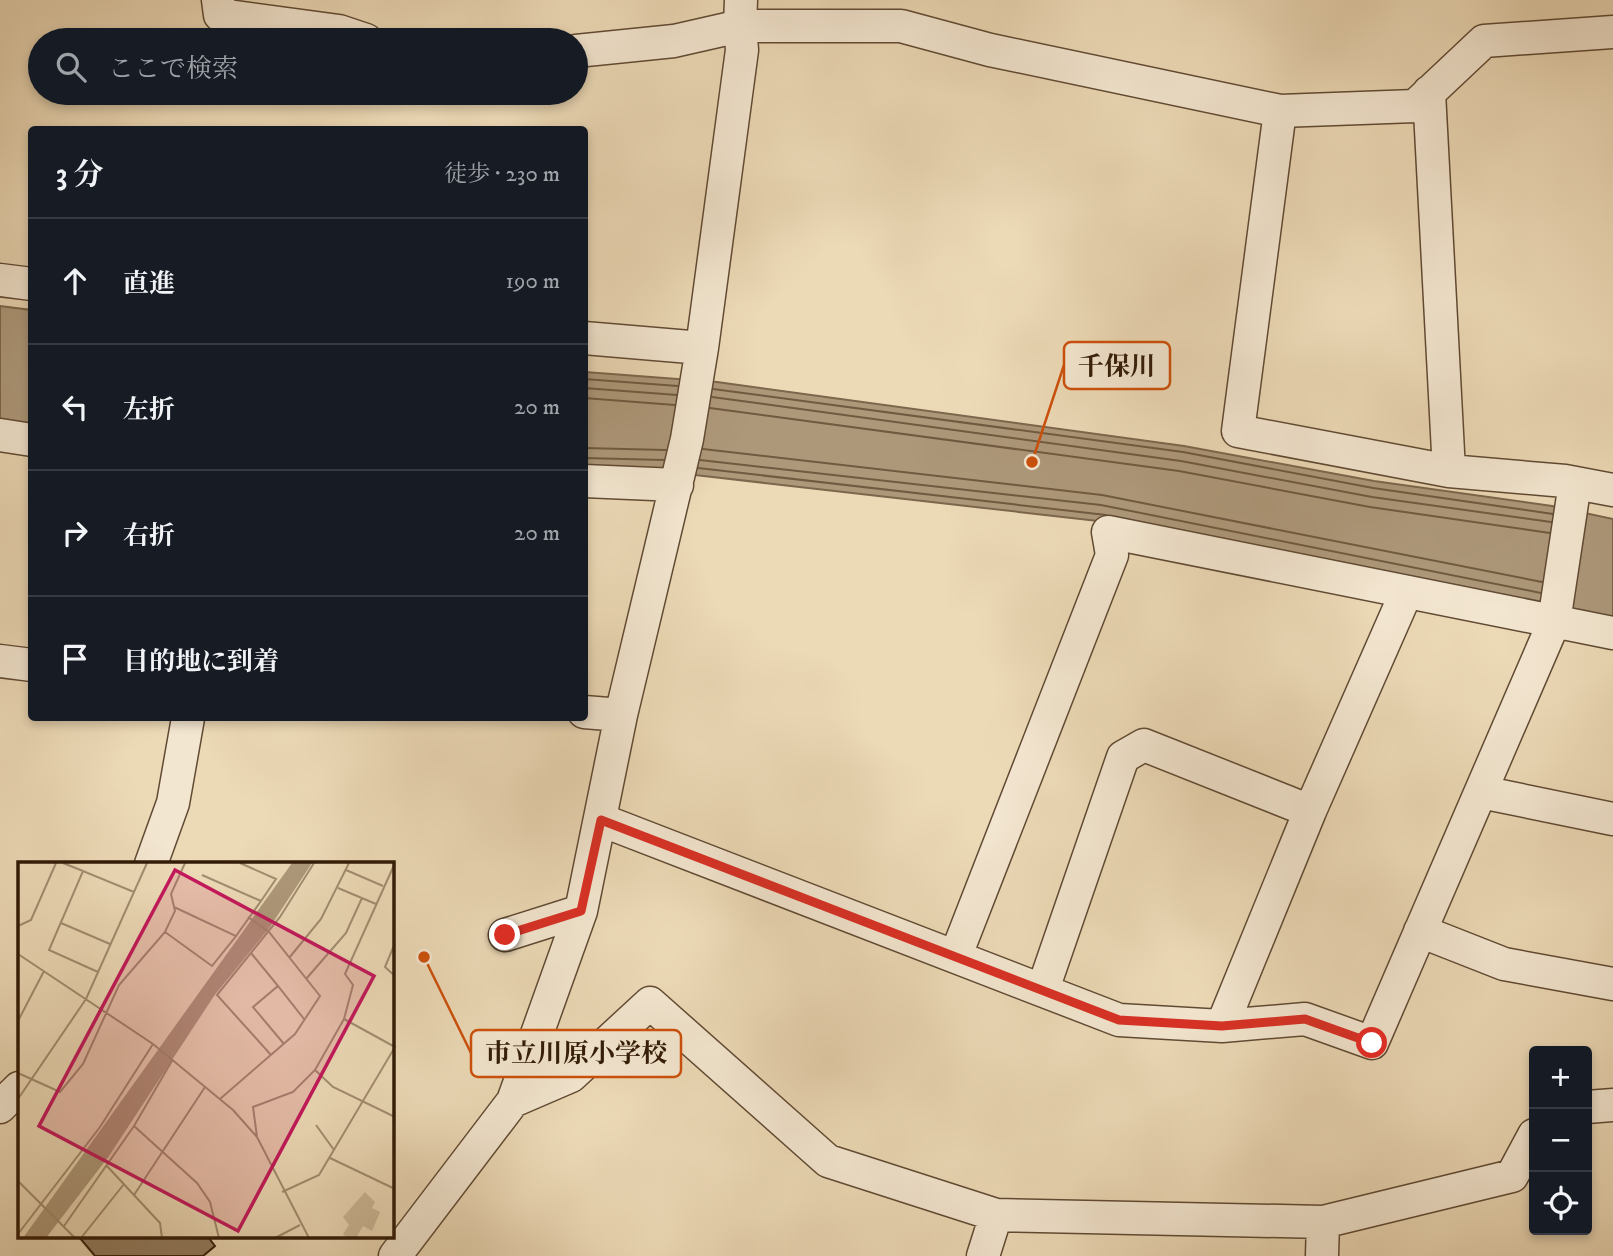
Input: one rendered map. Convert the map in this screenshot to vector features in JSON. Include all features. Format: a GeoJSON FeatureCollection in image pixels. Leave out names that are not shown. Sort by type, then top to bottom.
{"type":"FeatureCollection","features":[{"type":"Feature","properties":{"kind":"street"},"geometry":{"type":"LineString","coordinates":[[218,0],[220,15],[317,28]]}},
{"type":"Feature","properties":{"kind":"street"},"geometry":{"type":"LineString","coordinates":[[588,50],[674,41],[740,13],[901,26],[990,50],[1280,111],[1415,106],[1485,41],[1613,32]]}},
{"type":"Feature","properties":{"kind":"street"},"geometry":{"type":"LineString","coordinates":[[394,1256],[513,1101],[581,911],[621,715],[677,485],[701,354],[742,50],[740,13]]}},
{"type":"Feature","properties":{"kind":"street"},"geometry":{"type":"LineString","coordinates":[[1429,92],[1449,471]]}},
{"type":"Feature","properties":{"kind":"street"},"geometry":{"type":"LineString","coordinates":[[1280,111],[1238,431],[1573,493],[1613,490]]}},
{"type":"Feature","properties":{"kind":"street"},"geometry":{"type":"LineString","coordinates":[[0,279],[28,283]]}},
{"type":"Feature","properties":{"kind":"street"},"geometry":{"type":"LineString","coordinates":[[588,339],[701,354]]}},
{"type":"Feature","properties":{"kind":"street"},"geometry":{"type":"LineString","coordinates":[[0,435],[28,438]]}},
{"type":"Feature","properties":{"kind":"street"},"geometry":{"type":"LineString","coordinates":[[588,481],[677,485]]}},
{"type":"Feature","properties":{"kind":"street"},"geometry":{"type":"LineString","coordinates":[[601,820],[1119,1020],[1222,1026],[1305,1019],[1372,1043],[1555,617],[1573,493]]}},
{"type":"Feature","properties":{"kind":"street"},"geometry":{"type":"LineString","coordinates":[[956,956],[1112,555],[1108,533],[1406,593],[1555,617],[1613,633]]}},
{"type":"Feature","properties":{"kind":"street"},"geometry":{"type":"LineString","coordinates":[[1222,1026],[1310,811],[1406,593]]}},
{"type":"Feature","properties":{"kind":"street"},"geometry":{"type":"LineString","coordinates":[[0,661],[28,664]]}},
{"type":"Feature","properties":{"kind":"street"},"geometry":{"type":"LineString","coordinates":[[588,712],[621,715]]}},
{"type":"Feature","properties":{"kind":"street"},"geometry":{"type":"LineString","coordinates":[[152,862],[173,803],[187,721]]}},
{"type":"Feature","properties":{"kind":"street"},"geometry":{"type":"LineString","coordinates":[[1043,989],[1124,757],[1144,745],[1310,811]]}},
{"type":"Feature","properties":{"kind":"street"},"geometry":{"type":"LineString","coordinates":[[1481,792],[1613,819]]}},
{"type":"Feature","properties":{"kind":"street"},"geometry":{"type":"LineString","coordinates":[[505,935],[581,911]]}},
{"type":"Feature","properties":{"kind":"street"},"geometry":{"type":"LineString","coordinates":[[1420,932],[1504,964],[1613,984]]}},
{"type":"Feature","properties":{"kind":"street"},"geometry":{"type":"LineString","coordinates":[[513,1101],[571,1076],[650,1003],[828,1161],[996,1215],[1323,1222],[1511,1176],[1529,1144]]}},
{"type":"Feature","properties":{"kind":"street"},"geometry":{"type":"LineString","coordinates":[[0,1107],[18,1089]]}},
{"type":"Feature","properties":{"kind":"street"},"geometry":{"type":"LineString","coordinates":[[1592,1107],[1613,1105]]}},
{"type":"Feature","properties":{"kind":"street"},"geometry":{"type":"LineString","coordinates":[[983,1256],[996,1215]]}},
{"type":"Feature","properties":{"kind":"street"},"geometry":{"type":"LineString","coordinates":[[1322,1256],[1323,1222]]}},
{"type":"Feature","properties":{"kind":"water"},"geometry":{"type":"Polygon","coordinates":[[[0,306],[28,310],[28,424],[0,419],[0,306]]]}},
{"type":"Feature","properties":{"kind":"water"},"geometry":{"type":"Polygon","coordinates":[[[588,372],[717,382],[1184,446],[1374,481],[1552,506],[1613,519],[1613,619],[1098,521],[695,475],[640,477],[588,474],[588,372]]]}},
{"type":"Feature","properties":{"kind":"building"},"geometry":{"type":"Polygon","coordinates":[[[80,1238],[209,1238],[215,1246],[203,1256],[95,1256],[80,1238]]]}},
{"type":"Feature","properties":{"kind":"place","name":"千保川"},"geometry":{"type":"Point","coordinates":[1032,462]}},
{"type":"Feature","properties":{"kind":"place","name":"市立川原小学校"},"geometry":{"type":"Point","coordinates":[424,957]}},
{"type":"Feature","properties":{"kind":"route"},"geometry":{"type":"LineString","coordinates":[[505,935],[581,911],[601,820],[1119,1020],[1222,1026],[1305,1019],[1372,1043]]}}]}
